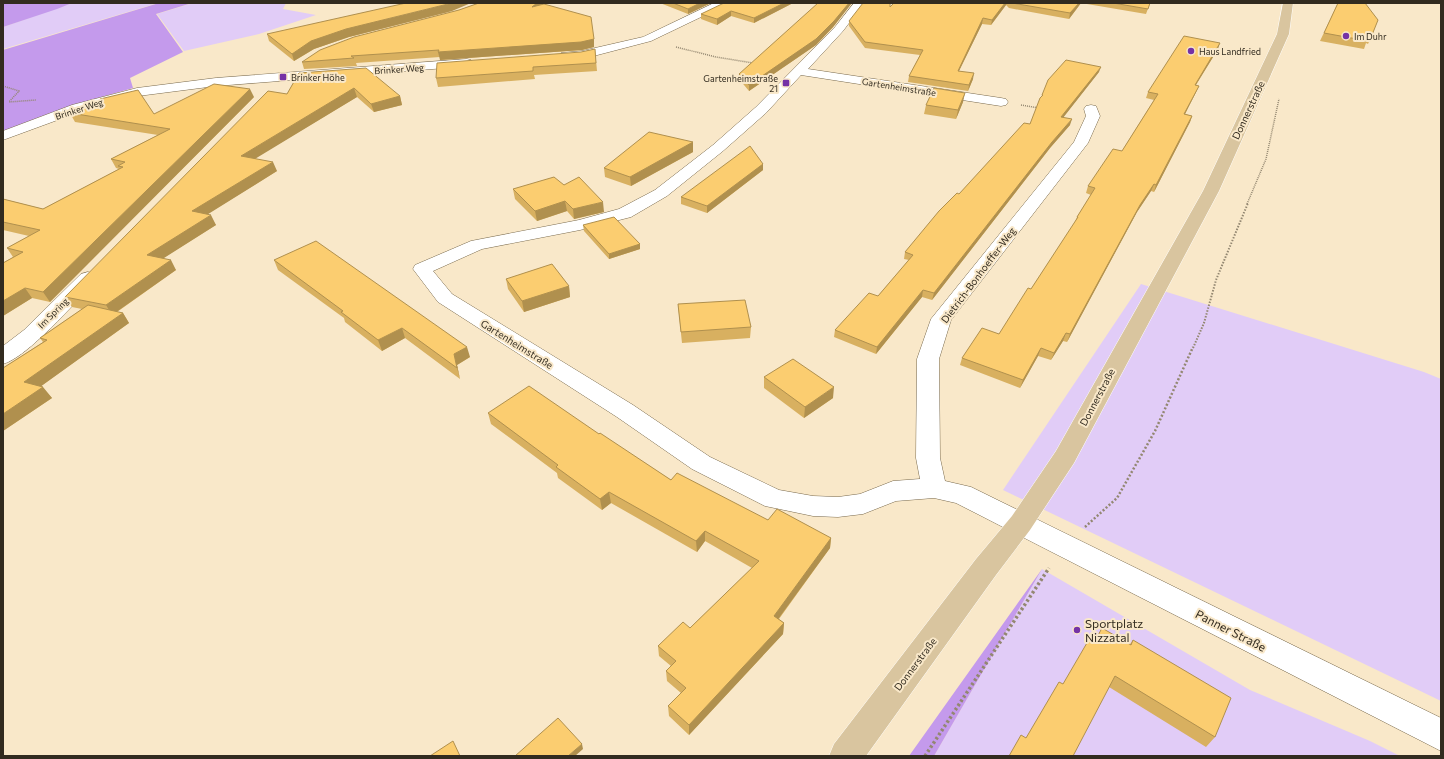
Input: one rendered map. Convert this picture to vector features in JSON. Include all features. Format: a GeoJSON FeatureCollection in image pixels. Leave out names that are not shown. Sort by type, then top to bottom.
{"type":"FeatureCollection","features":[{"type":"Feature","properties":{"kind":"main road","name":"Donnerstraße"},"geometry":{"type":"LineString","coordinates":[[846,756],[986,567],[1021,523],[1065,457],[1211,191],[1283,34],[1288,3]]}},
{"type":"Feature","properties":{"kind":"street"},"geometry":{"type":"LineString","coordinates":[[550,57],[582,55],[646,39],[722,3]]}},
{"type":"Feature","properties":{"kind":"street","name":"Gartenheimstraße"},"geometry":{"type":"LineString","coordinates":[[859,3],[839,29],[761,110],[718,148],[661,193],[626,212],[580,225],[477,245],[422,269],[445,298],[625,411],[700,463],[774,498],[813,506],[838,507],[863,504],[893,491],[934,488],[962,494],[1021,523]]}},
{"type":"Feature","properties":{"kind":"street","name":"Brinker Weg"},"geometry":{"type":"LineString","coordinates":[[3,136],[77,108],[137,92],[216,82],[479,62]]}},
{"type":"Feature","properties":{"kind":"street"},"geometry":{"type":"LineString","coordinates":[[267,92],[284,77],[302,65]]}},
{"type":"Feature","properties":{"kind":"street","name":"Gartenheimstraße"},"geometry":{"type":"LineString","coordinates":[[797,71],[1001,102]]}},
{"type":"Feature","properties":{"kind":"street","name":"Dietrich-Bonhoeffer-Weg"},"geometry":{"type":"LineString","coordinates":[[934,488],[928,458],[928,359],[941,319],[1081,143],[1093,116],[1091,109]]}},
{"type":"Feature","properties":{"kind":"street","name":"Im Spring"},"geometry":{"type":"LineString","coordinates":[[3,357],[31,335],[101,265]]}},
{"type":"Feature","properties":{"kind":"street","name":"Panner Straße"},"geometry":{"type":"LineString","coordinates":[[1021,523],[1441,735]]}},
{"type":"Feature","properties":{"kind":"path"},"geometry":{"type":"LineString","coordinates":[[646,39],[716,57],[753,63]]}},
{"type":"Feature","properties":{"kind":"path"},"geometry":{"type":"LineString","coordinates":[[3,86],[19,91],[9,102],[37,100],[34,111],[46,119]]}},
{"type":"Feature","properties":{"kind":"path"},"geometry":{"type":"LineString","coordinates":[[925,756],[1064,545],[1117,498],[1155,431],[1204,323],[1216,280],[1266,159],[1280,94]]}},
{"type":"Feature","properties":{"kind":"path"},"geometry":{"type":"LineString","coordinates":[[1001,102],[1040,108]]}},
{"type":"Feature","properties":{"kind":"shaded area"},"geometry":{"type":"Polygon","coordinates":[[[3,3],[72,3],[3,27],[3,3]]]}},
{"type":"Feature","properties":{"kind":"shaded area"},"geometry":{"type":"Polygon","coordinates":[[[72,3],[158,3],[3,49],[3,27],[72,3]]]}},
{"type":"Feature","properties":{"kind":"shaded area"},"geometry":{"type":"Polygon","coordinates":[[[159,3],[192,3],[156,14],[183,52],[130,78],[133,88],[74,105],[3,131],[3,50],[159,3]]]}},
{"type":"Feature","properties":{"kind":"shaded area"},"geometry":{"type":"Polygon","coordinates":[[[193,3],[286,3],[283,9],[316,15],[259,34],[184,51],[157,14],[193,3]]]}},
{"type":"Feature","properties":{"kind":"shaded area"},"geometry":{"type":"Polygon","coordinates":[[[1141,284],[1424,372],[1441,379],[1441,701],[1003,490],[1141,284]]]}},
{"type":"Feature","properties":{"kind":"shaded area","name":"Sportplatz Nizzatal"},"geometry":{"type":"Polygon","coordinates":[[[1042,569],[1250,690],[1370,741],[1400,756],[934,756],[1042,569]]]}},
{"type":"Feature","properties":{"kind":"shaded area"},"geometry":{"type":"Polygon","coordinates":[[[1042,569],[934,756],[909,756],[1042,569]]]}},
{"type":"Feature","properties":{"kind":"building"},"geometry":{"type":"Polygon","coordinates":[[[406,3],[452,3],[346,29],[311,41],[292,54],[267,34],[406,3]]]}},
{"type":"Feature","properties":{"kind":"building"},"geometry":{"type":"Polygon","coordinates":[[[479,3],[537,3],[532,7],[544,4],[591,17],[594,39],[581,42],[438,52],[439,50],[351,56],[354,58],[302,62],[320,50],[354,37],[459,10],[479,3]]]}},
{"type":"Feature","properties":{"kind":"building"},"geometry":{"type":"Polygon","coordinates":[[[673,3],[700,3],[688,9],[673,3]]]}},
{"type":"Feature","properties":{"kind":"building"},"geometry":{"type":"Polygon","coordinates":[[[724,3],[784,3],[754,18],[731,11],[717,19],[701,14],[724,3]]]}},
{"type":"Feature","properties":{"kind":"building"},"geometry":{"type":"Polygon","coordinates":[[[818,3],[849,3],[816,39],[749,85],[739,74],[818,3]]]}},
{"type":"Feature","properties":{"kind":"building"},"geometry":{"type":"Polygon","coordinates":[[[863,3],[890,3],[890,7],[894,3],[1005,3],[992,20],[983,18],[958,71],[974,73],[969,85],[909,76],[923,50],[865,42],[849,21],[863,3]]]}},
{"type":"Feature","properties":{"kind":"building"},"geometry":{"type":"Polygon","coordinates":[[[1012,3],[1079,3],[1070,13],[1012,3]]]}},
{"type":"Feature","properties":{"kind":"building"},"geometry":{"type":"Polygon","coordinates":[[[1113,3],[1150,3],[1148,9],[1113,3]]]}},
{"type":"Feature","properties":{"kind":"building"},"geometry":{"type":"Polygon","coordinates":[[[1338,3],[1365,3],[1378,20],[1368,41],[1324,33],[1338,3]]]}},
{"type":"Feature","properties":{"kind":"building"},"geometry":{"type":"Polygon","coordinates":[[[1184,36],[1220,43],[1195,85],[1199,86],[1184,114],[1192,116],[1156,185],[1154,184],[1140,205],[1070,334],[1066,333],[1054,353],[1041,348],[1023,380],[962,358],[982,328],[999,334],[1028,288],[1031,289],[1095,188],[1088,186],[1113,149],[1122,151],[1158,94],[1148,92],[1184,36]]]}},
{"type":"Feature","properties":{"kind":"building"},"geometry":{"type":"Polygon","coordinates":[[[595,49],[596,63],[533,67],[533,71],[436,78],[437,63],[581,52],[595,49]]]}},
{"type":"Feature","properties":{"kind":"building"},"geometry":{"type":"Polygon","coordinates":[[[1066,60],[1101,67],[1061,117],[1072,119],[1052,142],[934,293],[923,290],[877,347],[835,330],[869,293],[878,296],[913,255],[905,252],[939,211],[957,193],[959,194],[1024,123],[1030,124],[1048,80],[1066,60]]]}},
{"type":"Feature","properties":{"kind":"building"},"geometry":{"type":"Polygon","coordinates":[[[366,68],[400,96],[371,104],[354,88],[241,156],[273,162],[192,211],[211,215],[147,255],[171,260],[106,305],[65,297],[268,91],[287,94],[299,73],[366,68]]]}},
{"type":"Feature","properties":{"kind":"building"},"geometry":{"type":"Polygon","coordinates":[[[214,84],[250,89],[43,292],[25,288],[3,301],[3,263],[23,252],[7,248],[40,230],[3,222],[3,199],[43,209],[123,167],[118,166],[125,162],[111,159],[170,129],[70,113],[102,101],[100,99],[138,90],[154,114],[214,84]]]}},
{"type":"Feature","properties":{"kind":"building"},"geometry":{"type":"Polygon","coordinates":[[[934,88],[965,93],[958,110],[926,105],[934,88]]]}},
{"type":"Feature","properties":{"kind":"building"},"geometry":{"type":"Polygon","coordinates":[[[649,132],[693,142],[630,177],[604,168],[649,132]]]}},
{"type":"Feature","properties":{"kind":"building"},"geometry":{"type":"Polygon","coordinates":[[[750,146],[763,164],[707,206],[681,197],[750,146]]]}},
{"type":"Feature","properties":{"kind":"building"},"geometry":{"type":"Polygon","coordinates":[[[554,177],[564,185],[579,177],[603,202],[573,209],[565,201],[535,211],[513,189],[554,177]]]}},
{"type":"Feature","properties":{"kind":"building"},"geometry":{"type":"Polygon","coordinates":[[[614,217],[640,244],[609,254],[583,225],[614,217]]]}},
{"type":"Feature","properties":{"kind":"building"},"geometry":{"type":"Polygon","coordinates":[[[316,241],[467,347],[454,354],[457,368],[402,328],[378,340],[341,312],[343,311],[274,260],[316,241]]]}},
{"type":"Feature","properties":{"kind":"building"},"geometry":{"type":"Polygon","coordinates":[[[552,264],[569,286],[522,301],[506,279],[552,264]]]}},
{"type":"Feature","properties":{"kind":"building"},"geometry":{"type":"Polygon","coordinates":[[[745,300],[751,327],[681,332],[678,304],[745,300]]]}},
{"type":"Feature","properties":{"kind":"building"},"geometry":{"type":"Polygon","coordinates":[[[88,305],[123,313],[24,382],[43,387],[3,414],[3,368],[47,340],[40,338],[88,305]]]}},
{"type":"Feature","properties":{"kind":"building"},"geometry":{"type":"Polygon","coordinates":[[[793,359],[834,387],[805,407],[764,377],[793,359]]]}},
{"type":"Feature","properties":{"kind":"building"},"geometry":{"type":"Polygon","coordinates":[[[529,386],[599,434],[600,433],[671,480],[677,473],[768,520],[777,509],[831,538],[774,616],[784,623],[689,725],[668,706],[686,688],[666,671],[676,661],[658,646],[683,622],[690,628],[759,561],[705,531],[696,541],[609,492],[600,499],[556,467],[558,465],[488,413],[529,386]]]}},
{"type":"Feature","properties":{"kind":"building"},"geometry":{"type":"Polygon","coordinates":[[[1102,628],[1131,645],[1133,640],[1231,698],[1215,737],[1115,676],[1073,756],[1009,756],[1021,735],[1026,738],[1059,682],[1063,684],[1091,636],[1096,639],[1102,628]]]}},
{"type":"Feature","properties":{"kind":"building"},"geometry":{"type":"Polygon","coordinates":[[[558,718],[582,744],[568,756],[515,756],[558,718]]]}},
{"type":"Feature","properties":{"kind":"building"},"geometry":{"type":"Polygon","coordinates":[[[453,741],[460,756],[430,756],[453,741]]]}},
{"type":"Feature","properties":{"kind":"place","name":"Im Duhr"},"geometry":{"type":"Point","coordinates":[1346,36]}},
{"type":"Feature","properties":{"kind":"place","name":"Haus Landfried"},"geometry":{"type":"Point","coordinates":[1191,51]}},
{"type":"Feature","properties":{"kind":"place","name":"Brinker Höhe"},"geometry":{"type":"Point","coordinates":[283,77]}},
{"type":"Feature","properties":{"kind":"place","name":"Gartenheimstraße 21"},"geometry":{"type":"Point","coordinates":[786,83]}},
{"type":"Feature","properties":{"kind":"place","name":"Sportplatz Nizzatal"},"geometry":{"type":"Point","coordinates":[1077,630]}}]}
